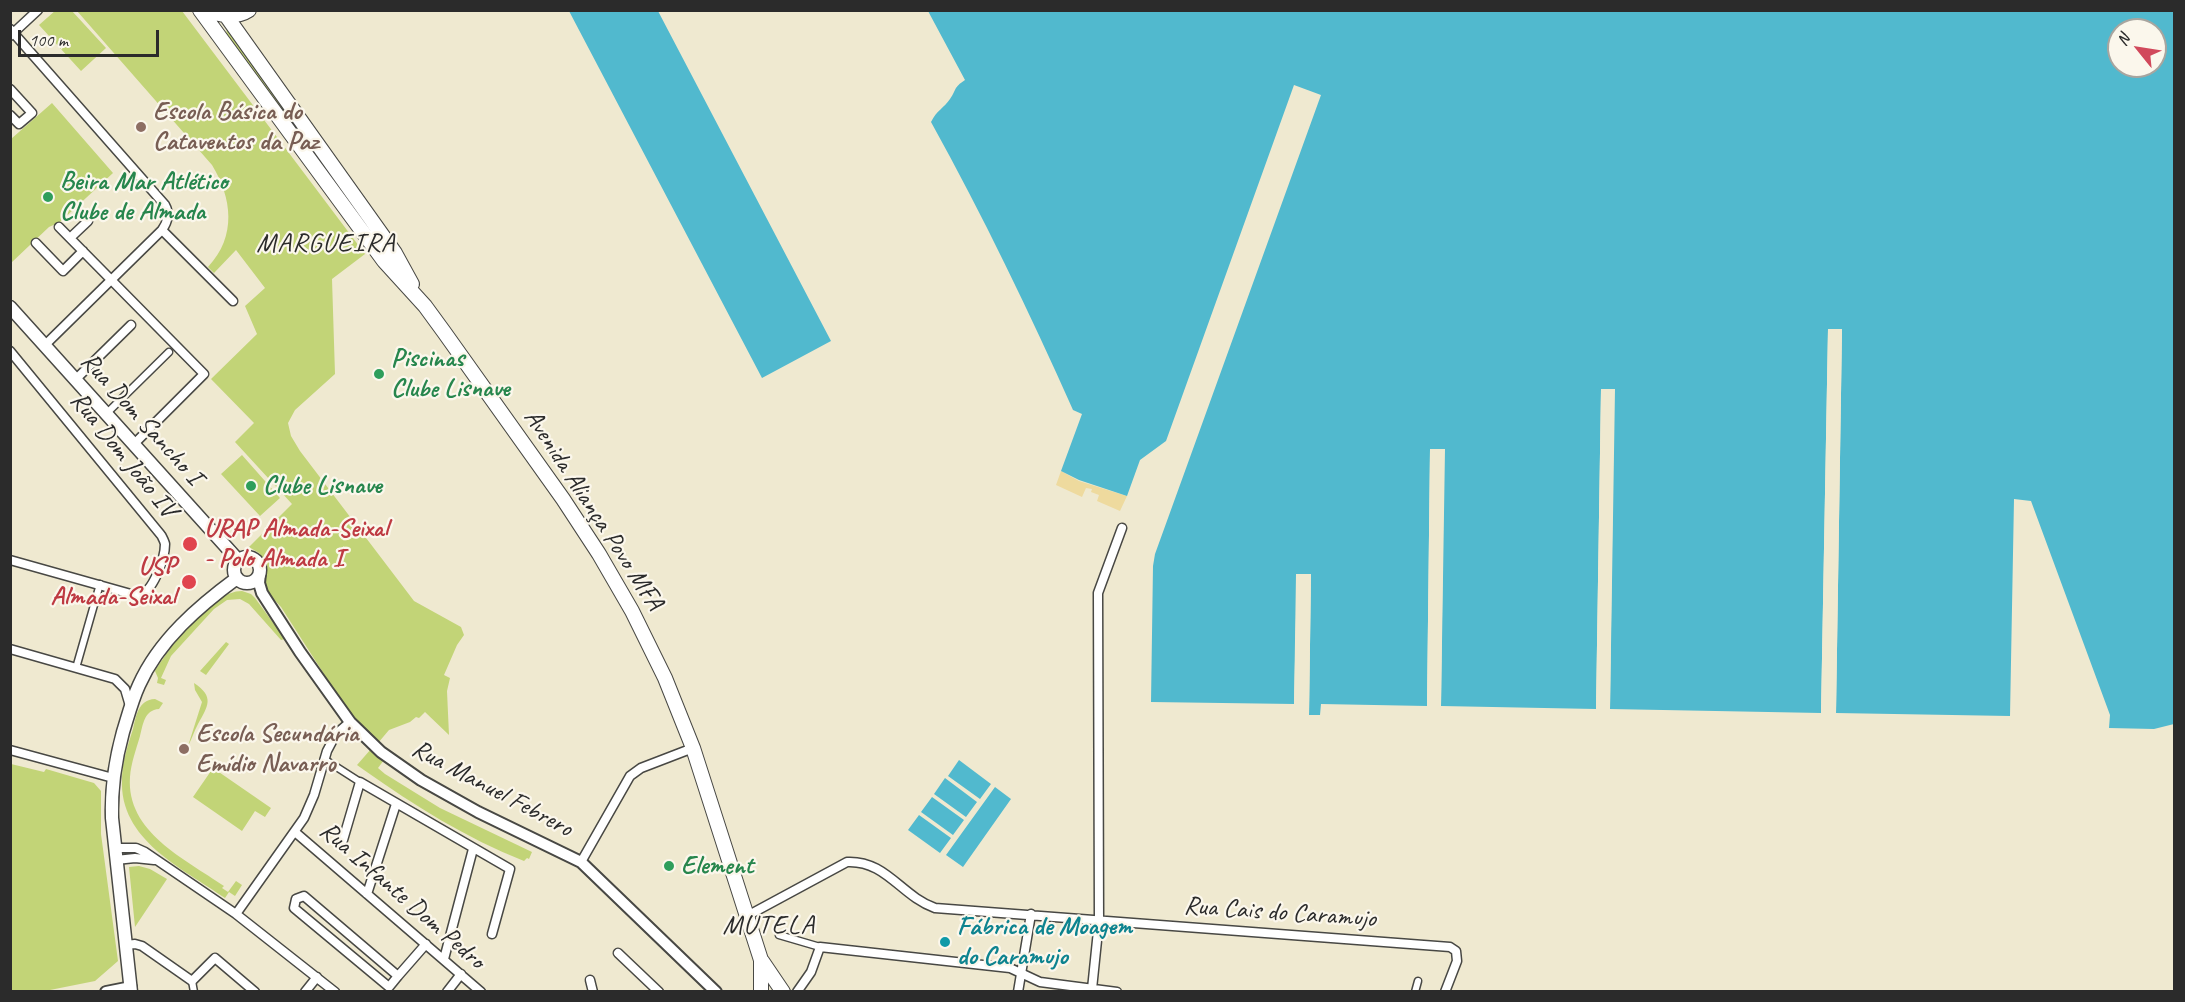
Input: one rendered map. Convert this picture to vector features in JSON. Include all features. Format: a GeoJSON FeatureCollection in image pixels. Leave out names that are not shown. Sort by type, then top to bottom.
{"type":"FeatureCollection","features":[{"type":"Feature","properties":{"kind":"main road","name":"Avenida Aliança Povo MFA"},"geometry":{"type":"LineString","coordinates":[[200,10],[384,261],[425,306]]}},
{"type":"Feature","properties":{"kind":"main road"},"geometry":{"type":"LineString","coordinates":[[207,10],[216,14],[225,12],[237,15],[249,10]]}},
{"type":"Feature","properties":{"kind":"main road","name":"Avenida Aliança Povo MFA"},"geometry":{"type":"LineString","coordinates":[[225,12],[395,253],[425,306],[563,499],[599,554],[632,611],[651,649],[693,748],[761,960],[783,992]]}},
{"type":"Feature","properties":{"kind":"main road"},"geometry":{"type":"LineString","coordinates":[[225,12],[220,33],[226,47]]}},
{"type":"Feature","properties":{"kind":"main road","name":"Rua Dom Sancho I"},"geometry":{"type":"LineString","coordinates":[[10,307],[135,443],[238,560]]}},
{"type":"Feature","properties":{"kind":"main road"},"geometry":{"type":"LineString","coordinates":[[246,557],[254,559],[259,565],[260,573],[252,582],[244,583],[237,579],[234,570],[238,560],[246,557]]}},
{"type":"Feature","properties":{"kind":"main road"},"geometry":{"type":"LineString","coordinates":[[131,989],[111,799],[115,762],[130,707],[144,675],[183,623],[203,604],[237,579]]}},
{"type":"Feature","properties":{"kind":"main road","name":"Avenida Aliança Povo MFA"},"geometry":{"type":"LineString","coordinates":[[761,960],[761,992]]}},
{"type":"Feature","properties":{"kind":"street"},"geometry":{"type":"LineString","coordinates":[[38,10],[12,33],[165,206],[168,216],[162,231],[45,345]]}},
{"type":"Feature","properties":{"kind":"street"},"geometry":{"type":"LineString","coordinates":[[10,89],[32,113],[20,124],[10,115]]}},
{"type":"Feature","properties":{"kind":"street"},"geometry":{"type":"LineString","coordinates":[[70,238],[88,221]]}},
{"type":"Feature","properties":{"kind":"street"},"geometry":{"type":"LineString","coordinates":[[59,227],[111,280],[172,349],[204,375],[135,443]]}},
{"type":"Feature","properties":{"kind":"street"},"geometry":{"type":"LineString","coordinates":[[162,231],[233,301]]}},
{"type":"Feature","properties":{"kind":"street"},"geometry":{"type":"LineString","coordinates":[[36,243],[63,271],[83,251]]}},
{"type":"Feature","properties":{"kind":"street"},"geometry":{"type":"LineString","coordinates":[[76,379],[131,325]]}},
{"type":"Feature","properties":{"kind":"street"},"geometry":{"type":"LineString","coordinates":[[107,413],[172,349]]}},
{"type":"Feature","properties":{"kind":"street","name":"Rua Dom João IV"},"geometry":{"type":"LineString","coordinates":[[10,351],[161,535],[165,544],[152,586],[144,595],[138,596],[99,584]]}},
{"type":"Feature","properties":{"kind":"street"},"geometry":{"type":"LineString","coordinates":[[1092,989],[1099,921],[1098,593],[1122,528]]}},
{"type":"Feature","properties":{"kind":"street"},"geometry":{"type":"LineString","coordinates":[[10,560],[99,584],[76,668]]}},
{"type":"Feature","properties":{"kind":"street","name":"Rua Manuel Febrero"},"geometry":{"type":"LineString","coordinates":[[260,573],[260,589],[300,652],[350,722],[381,752],[421,780],[478,812],[581,862],[716,992]]}},
{"type":"Feature","properties":{"kind":"street"},"geometry":{"type":"LineString","coordinates":[[10,649],[115,679],[125,690],[130,707]]}},
{"type":"Feature","properties":{"kind":"street"},"geometry":{"type":"LineString","coordinates":[[236,914],[304,819],[315,795],[324,759],[336,735],[350,722]]}},
{"type":"Feature","properties":{"kind":"street"},"geometry":{"type":"LineString","coordinates":[[581,862],[630,776],[641,768],[693,748]]}},
{"type":"Feature","properties":{"kind":"street"},"geometry":{"type":"LineString","coordinates":[[10,750],[112,778]]}},
{"type":"Feature","properties":{"kind":"street"},"geometry":{"type":"LineString","coordinates":[[324,759],[396,804],[510,869],[492,934]]}},
{"type":"Feature","properties":{"kind":"street"},"geometry":{"type":"LineString","coordinates":[[343,840],[360,782]]}},
{"type":"Feature","properties":{"kind":"street"},"geometry":{"type":"LineString","coordinates":[[367,894],[396,804]]}},
{"type":"Feature","properties":{"kind":"street","name":"Rua Infante Dom Pedro"},"geometry":{"type":"LineString","coordinates":[[295,832],[481,992]]}},
{"type":"Feature","properties":{"kind":"street"},"geometry":{"type":"LineString","coordinates":[[444,959],[473,849]]}},
{"type":"Feature","properties":{"kind":"street"},"geometry":{"type":"LineString","coordinates":[[116,854],[154,860],[236,914],[335,992]]}},
{"type":"Feature","properties":{"kind":"street","name":"Rua Cais do Caramujo"},"geometry":{"type":"LineString","coordinates":[[747,916],[847,862],[860,861],[876,867],[923,903],[935,908],[1446,946],[1456,951],[1457,961],[1445,992]]}},
{"type":"Feature","properties":{"kind":"street"},"geometry":{"type":"LineString","coordinates":[[398,976],[304,896],[296,899],[294,908],[388,987],[398,976],[426,944]]}},
{"type":"Feature","properties":{"kind":"street"},"geometry":{"type":"LineString","coordinates":[[1018,992],[1031,914]]}},
{"type":"Feature","properties":{"kind":"street"},"geometry":{"type":"LineString","coordinates":[[779,935],[820,947],[1010,968],[1040,982],[1117,992]]}},
{"type":"Feature","properties":{"kind":"street"},"geometry":{"type":"LineString","coordinates":[[126,945],[142,946],[192,981],[194,992]]}},
{"type":"Feature","properties":{"kind":"street"},"geometry":{"type":"LineString","coordinates":[[797,992],[811,972],[820,947]]}},
{"type":"Feature","properties":{"kind":"street"},"geometry":{"type":"LineString","coordinates":[[618,953],[659,992]]}},
{"type":"Feature","properties":{"kind":"street"},"geometry":{"type":"LineString","coordinates":[[192,981],[215,958],[255,992]]}},
{"type":"Feature","properties":{"kind":"street"},"geometry":{"type":"LineString","coordinates":[[447,992],[461,974]]}},
{"type":"Feature","properties":{"kind":"street"},"geometry":{"type":"LineString","coordinates":[[305,992],[317,976]]}},
{"type":"Feature","properties":{"kind":"street"},"geometry":{"type":"LineString","coordinates":[[590,980],[593,992]]}},
{"type":"Feature","properties":{"kind":"street"},"geometry":{"type":"LineString","coordinates":[[1415,992],[1418,981]]}},
{"type":"Feature","properties":{"kind":"street"},"geometry":{"type":"LineString","coordinates":[[106,992],[131,989]]}},
{"type":"Feature","properties":{"kind":"green space"},"geometry":{"type":"Polygon","coordinates":[[[56,10],[72,11],[106,48],[81,71],[39,25],[56,10]]]}},
{"type":"Feature","properties":{"kind":"green space"},"geometry":{"type":"Polygon","coordinates":[[[77,11],[182,11],[365,254],[332,279],[335,374],[295,410],[288,423],[291,436],[300,451],[414,601],[461,627],[464,635],[444,675],[450,678],[447,691],[449,735],[425,712],[419,718],[416,717],[410,722],[389,730],[378,743],[347,710],[281,607],[266,591],[262,581],[265,563],[259,553],[249,547],[292,504],[235,442],[254,423],[211,379],[257,334],[245,306],[265,288],[236,250],[214,273],[208,267],[224,243],[227,230],[227,204],[219,178],[212,165],[77,11]]]}},
{"type":"Feature","properties":{"kind":"green space"},"geometry":{"type":"Polygon","coordinates":[[[227,27],[391,256],[390,258],[226,37],[227,27]]]}},
{"type":"Feature","properties":{"kind":"green space","name":"Beira Mar Atlético Clube de Almada"},"geometry":{"type":"Polygon","coordinates":[[[52,103],[113,173],[60,222],[49,227],[11,263],[11,139],[52,103]]]}},
{"type":"Feature","properties":{"kind":"green space","name":"Clube Lisnave"},"geometry":{"type":"Polygon","coordinates":[[[242,455],[280,498],[260,516],[221,474],[242,455]]]}},
{"type":"Feature","properties":{"kind":"green space"},"geometry":{"type":"Polygon","coordinates":[[[242,591],[255,598],[285,639],[281,640],[249,604],[240,599],[227,600],[214,609],[171,656],[161,678],[166,680],[164,685],[157,683],[158,678],[155,671],[192,622],[217,600],[230,593],[242,591]]]}},
{"type":"Feature","properties":{"kind":"green space"},"geometry":{"type":"Polygon","coordinates":[[[226,642],[229,644],[206,675],[200,671],[226,642]]]}},
{"type":"Feature","properties":{"kind":"green space"},"geometry":{"type":"Polygon","coordinates":[[[194,683],[205,693],[208,702],[188,746],[202,702],[194,683]]]}},
{"type":"Feature","properties":{"kind":"green space"},"geometry":{"type":"Polygon","coordinates":[[[155,699],[163,703],[159,709],[150,712],[145,719],[130,777],[131,796],[148,829],[161,842],[224,886],[222,888],[228,892],[236,881],[242,885],[235,896],[229,892],[225,898],[173,863],[142,836],[131,819],[124,800],[122,773],[124,760],[135,719],[141,706],[155,699]]]}},
{"type":"Feature","properties":{"kind":"green space"},"geometry":{"type":"Polygon","coordinates":[[[371,749],[384,760],[378,768],[385,774],[440,808],[532,852],[529,859],[524,861],[461,832],[357,765],[371,749]]]}},
{"type":"Feature","properties":{"kind":"green space"},"geometry":{"type":"Polygon","coordinates":[[[11,764],[44,772],[46,769],[94,783],[101,791],[101,834],[118,961],[95,981],[45,991],[11,991],[11,764]]]}},
{"type":"Feature","properties":{"kind":"green space"},"geometry":{"type":"Polygon","coordinates":[[[213,768],[271,808],[265,817],[255,811],[242,831],[193,797],[213,768]]]}},
{"type":"Feature","properties":{"kind":"green space"},"geometry":{"type":"Polygon","coordinates":[[[139,866],[150,869],[167,879],[135,927],[129,867],[139,866]]]}},
{"type":"Feature","properties":{"kind":"sand"},"geometry":{"type":"Polygon","coordinates":[[[1061,471],[1079,481],[1127,496],[1120,511],[1097,501],[1099,495],[1091,492],[1092,489],[1086,488],[1082,497],[1056,485],[1061,471]]]}},
{"type":"Feature","properties":{"kind":"water"},"geometry":{"type":"Polygon","coordinates":[[[569,11],[658,11],[831,341],[762,378],[569,11]]]}},
{"type":"Feature","properties":{"kind":"water"},"geometry":{"type":"Polygon","coordinates":[[[928,11],[2174,11],[2174,724],[2154,729],[2109,728],[2110,715],[2031,501],[2014,499],[2010,716],[1836,713],[1842,330],[1828,329],[1821,713],[1610,709],[1614,389],[1601,389],[1596,709],[1441,706],[1444,449],[1430,450],[1427,706],[1321,704],[1320,715],[1309,715],[1311,575],[1297,574],[1294,704],[1151,702],[1155,554],[1321,95],[1294,85],[1166,441],[1140,460],[1127,496],[1079,480],[1061,471],[1082,414],[1073,410],[1005,264],[931,122],[957,87],[965,80],[928,11]]]}},
{"type":"Feature","properties":{"kind":"water"},"geometry":{"type":"Polygon","coordinates":[[[959,760],[991,784],[980,799],[948,776],[959,760]]]}},
{"type":"Feature","properties":{"kind":"water"},"geometry":{"type":"Polygon","coordinates":[[[945,778],[977,802],[966,817],[934,794],[945,778]]]}},
{"type":"Feature","properties":{"kind":"water"},"geometry":{"type":"Polygon","coordinates":[[[995,787],[1011,799],[963,867],[946,855],[995,787]]]}},
{"type":"Feature","properties":{"kind":"water"},"geometry":{"type":"Polygon","coordinates":[[[932,797],[964,820],[953,835],[921,812],[932,797]]]}},
{"type":"Feature","properties":{"kind":"water"},"geometry":{"type":"Polygon","coordinates":[[[919,815],[951,838],[940,853],[908,830],[919,815]]]}},
{"type":"Feature","properties":{"kind":"pier"},"geometry":{"type":"Polygon","coordinates":[[[1828,329],[1842,329],[1836,713],[1833,713],[1839,332],[1831,332],[1824,713],[1821,713],[1828,329]]]}},
{"type":"Feature","properties":{"kind":"pier"},"geometry":{"type":"Polygon","coordinates":[[[1601,389],[1615,389],[1610,709],[1607,709],[1612,392],[1603,392],[1599,709],[1596,709],[1601,389]]]}},
{"type":"Feature","properties":{"kind":"pier"},"geometry":{"type":"Polygon","coordinates":[[[1430,449],[1445,449],[1441,706],[1438,706],[1442,452],[1433,452],[1430,706],[1427,706],[1430,449]]]}},
{"type":"Feature","properties":{"kind":"pier"},"geometry":{"type":"Polygon","coordinates":[[[1296,574],[1311,574],[1309,715],[1306,714],[1308,577],[1299,577],[1297,704],[1294,707],[1296,574]]]}},
{"type":"Feature","properties":{"kind":"place","name":"Escola Básica do Cataventos da Paz"},"geometry":{"type":"Point","coordinates":[141,127]}},
{"type":"Feature","properties":{"kind":"place","name":"Beira Mar Atlético Clube de Almada"},"geometry":{"type":"Point","coordinates":[48,197]}},
{"type":"Feature","properties":{"kind":"place","name":"Piscinas Clube Lisnave"},"geometry":{"type":"Point","coordinates":[379,374]}},
{"type":"Feature","properties":{"kind":"place","name":"Clube Lisnave"},"geometry":{"type":"Point","coordinates":[251,486]}},
{"type":"Feature","properties":{"kind":"place","name":"URAP Almada-Seixal - Polo Almada I"},"geometry":{"type":"Point","coordinates":[190,544]}},
{"type":"Feature","properties":{"kind":"place","name":"USP Almada-Seixal"},"geometry":{"type":"Point","coordinates":[189,582]}},
{"type":"Feature","properties":{"kind":"place","name":"Escola Secundária Emídio Navarro"},"geometry":{"type":"Point","coordinates":[184,749]}},
{"type":"Feature","properties":{"kind":"place","name":"Element"},"geometry":{"type":"Point","coordinates":[669,866]}},
{"type":"Feature","properties":{"kind":"place","name":"Fábrica de Moagem do Caramujo"},"geometry":{"type":"Point","coordinates":[945,942]}},
{"type":"Feature","properties":{"kind":"district","name":"MARGUEIRA"},"geometry":{"type":"Point","coordinates":[326,244]}},
{"type":"Feature","properties":{"kind":"district","name":"MUTELA"},"geometry":{"type":"Point","coordinates":[769,926]}}]}
